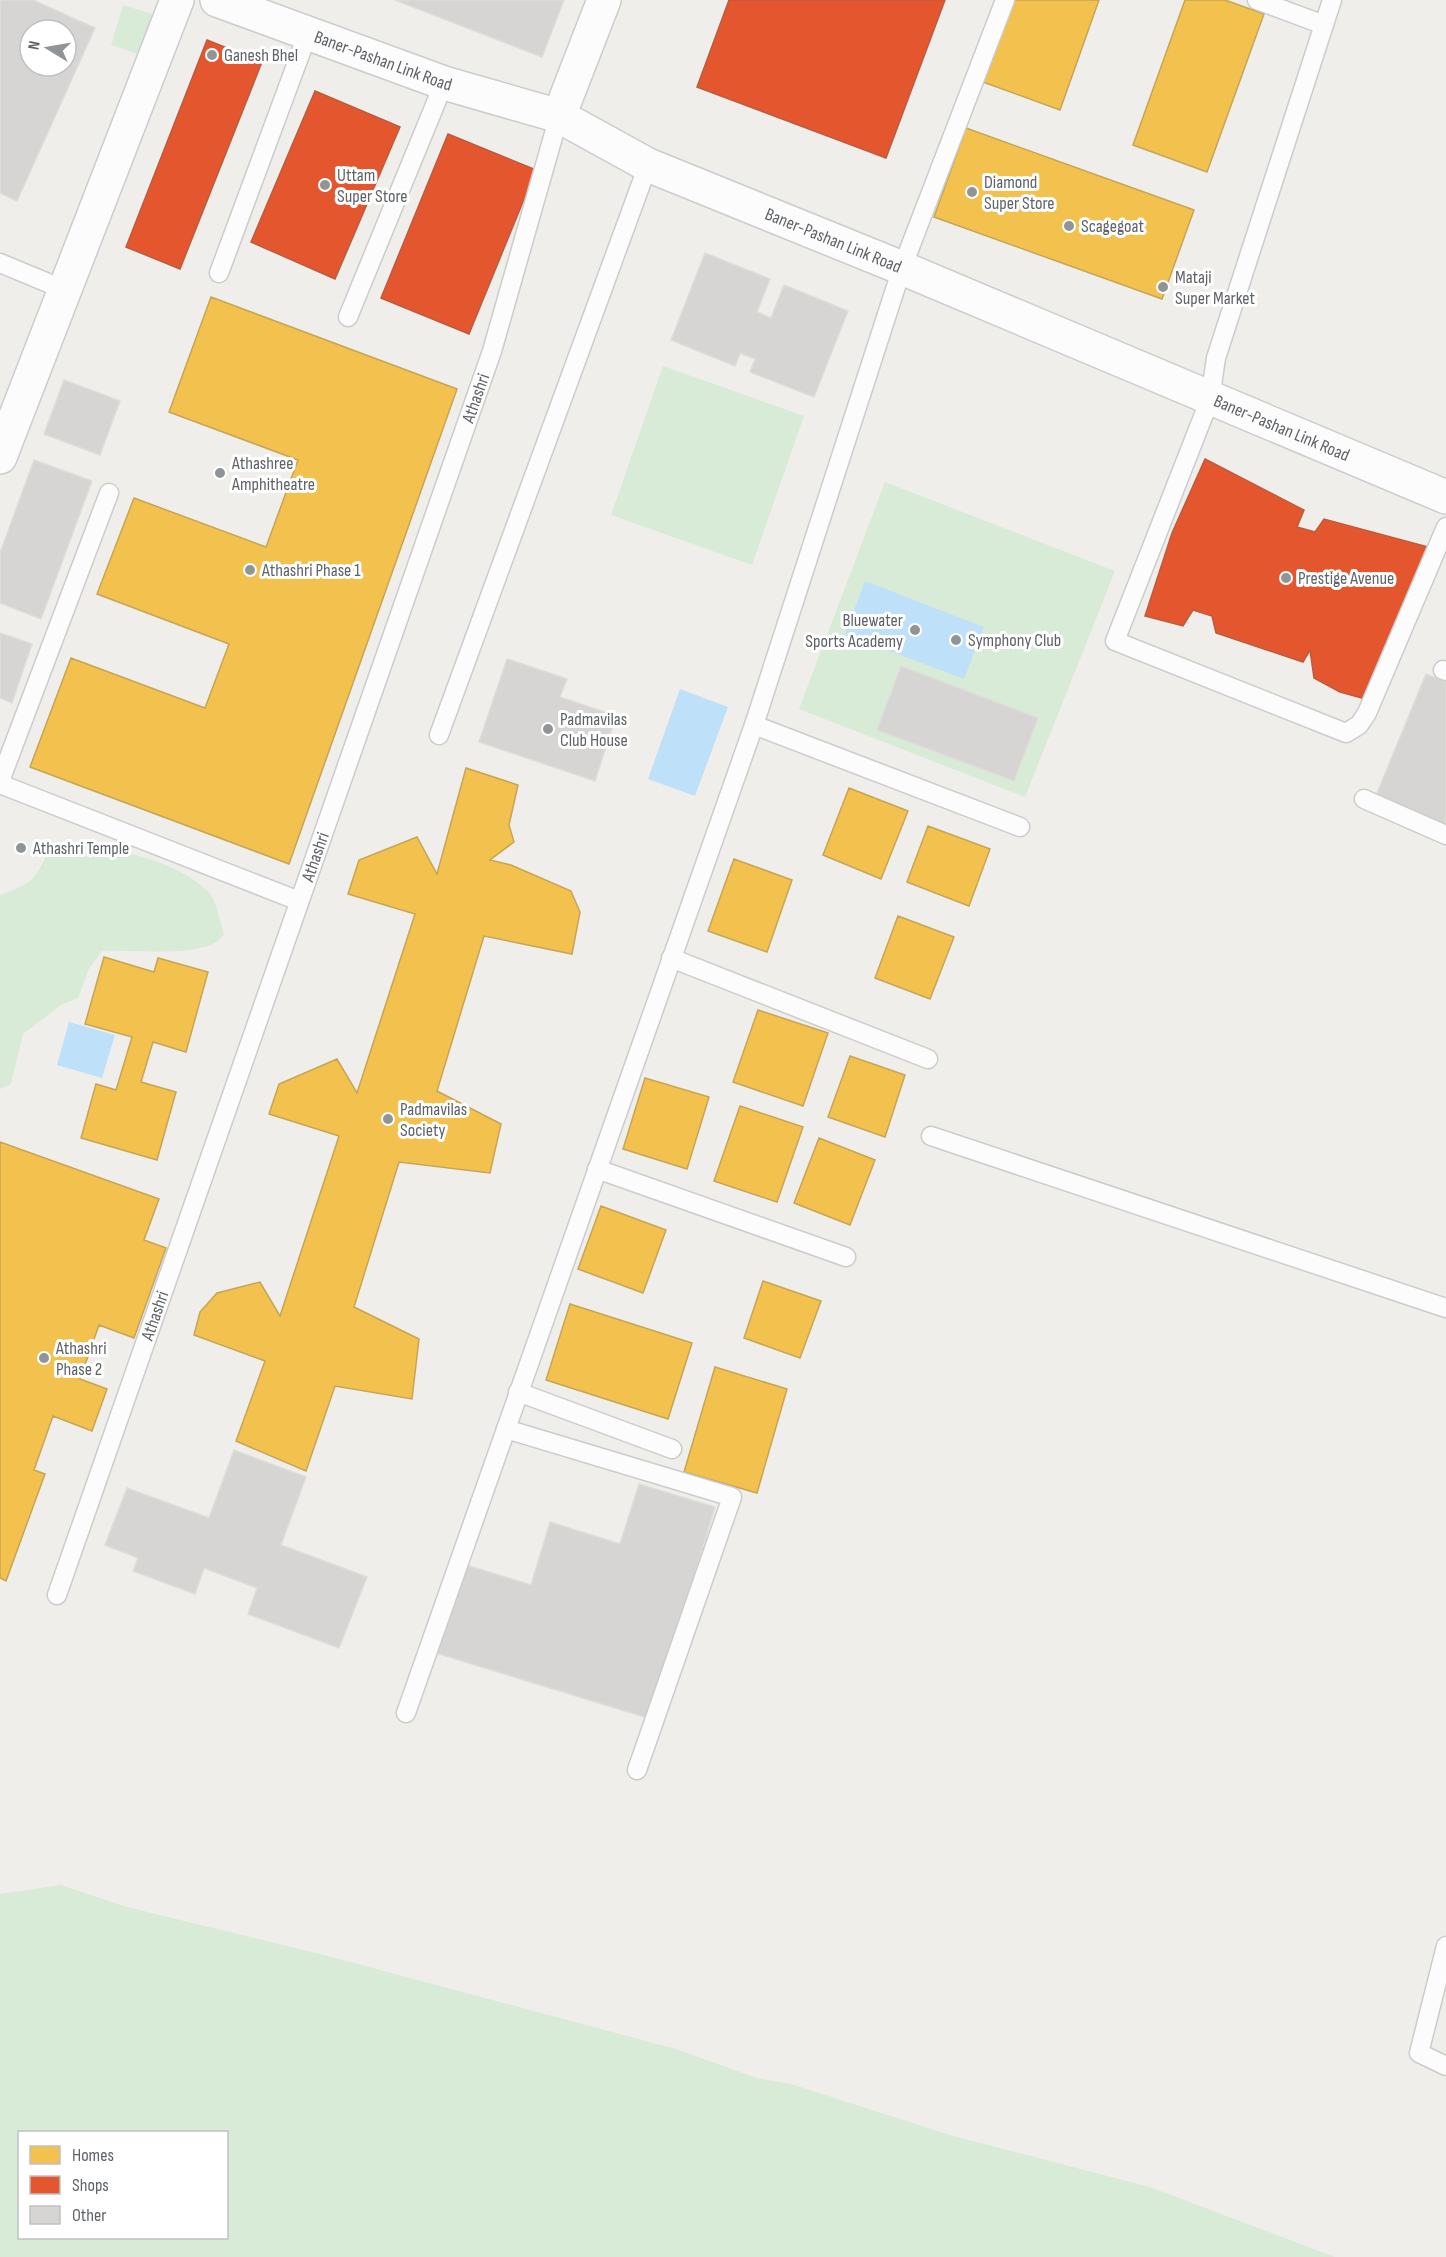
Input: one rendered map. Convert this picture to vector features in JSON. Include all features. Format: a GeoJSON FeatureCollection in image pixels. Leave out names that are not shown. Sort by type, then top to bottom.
{"type":"FeatureCollection","features":[{"type":"Feature","properties":{"kind":"street"},"geometry":{"type":"LineString","coordinates":[[0,457],[177,0]]}},
{"type":"Feature","properties":{"kind":"street","name":"Baner-Pashan Link Road"},"geometry":{"type":"LineString","coordinates":[[217,0],[444,83],[559,116],[648,165],[902,268],[1210,399],[1227,403],[1446,497]]}},
{"type":"Feature","properties":{"kind":"street"},"geometry":{"type":"LineString","coordinates":[[559,116],[604,0]]}},
{"type":"Feature","properties":{"kind":"lane"},"geometry":{"type":"LineString","coordinates":[[406,1713],[754,725],[902,268],[1005,0]]}},
{"type":"Feature","properties":{"kind":"lane"},"geometry":{"type":"LineString","coordinates":[[1257,0],[1324,25]]}},
{"type":"Feature","properties":{"kind":"lane"},"geometry":{"type":"LineString","coordinates":[[1332,0],[1216,358],[1210,399],[1115,641],[1346,734],[1359,725],[1367,713],[1446,527]]}},
{"type":"Feature","properties":{"kind":"lane"},"geometry":{"type":"LineString","coordinates":[[219,273],[308,33]]}},
{"type":"Feature","properties":{"kind":"lane"},"geometry":{"type":"LineString","coordinates":[[348,317],[444,83]]}},
{"type":"Feature","properties":{"kind":"lane","name":"Athashri"},"geometry":{"type":"LineString","coordinates":[[57,1595],[492,351],[559,116]]}},
{"type":"Feature","properties":{"kind":"lane"},"geometry":{"type":"LineString","coordinates":[[439,735],[648,165]]}},
{"type":"Feature","properties":{"kind":"lane"},"geometry":{"type":"LineString","coordinates":[[0,263],[65,290]]}},
{"type":"Feature","properties":{"kind":"lane"},"geometry":{"type":"LineString","coordinates":[[109,493],[0,783],[299,901]]}},
{"type":"Feature","properties":{"kind":"lane"},"geometry":{"type":"LineString","coordinates":[[754,725],[1020,827]]}},
{"type":"Feature","properties":{"kind":"lane"},"geometry":{"type":"LineString","coordinates":[[1364,799],[1446,835]]}},
{"type":"Feature","properties":{"kind":"lane"},"geometry":{"type":"LineString","coordinates":[[671,958],[928,1059]]}},
{"type":"Feature","properties":{"kind":"lane"},"geometry":{"type":"LineString","coordinates":[[931,1136],[1446,1308]]}},
{"type":"Feature","properties":{"kind":"lane"},"geometry":{"type":"LineString","coordinates":[[597,1169],[846,1257]]}},
{"type":"Feature","properties":{"kind":"lane"},"geometry":{"type":"LineString","coordinates":[[519,1392],[672,1449]]}},
{"type":"Feature","properties":{"kind":"lane"},"geometry":{"type":"LineString","coordinates":[[506,1429],[732,1497],[637,1770]]}},
{"type":"Feature","properties":{"kind":"lane"},"geometry":{"type":"LineString","coordinates":[[1446,1946],[1419,2053],[1446,2066]]}},
{"type":"Feature","properties":{"kind":"green space"},"geometry":{"type":"Polygon","coordinates":[[[123,5],[165,18],[150,58],[111,45],[123,5]]]}},
{"type":"Feature","properties":{"kind":"green space"},"geometry":{"type":"Polygon","coordinates":[[[663,366],[804,416],[752,565],[611,515],[663,366]]]}},
{"type":"Feature","properties":{"kind":"green space","name":"Symphony Club"},"geometry":{"type":"Polygon","coordinates":[[[885,482],[1115,571],[1025,797],[799,709],[885,482]]]}},
{"type":"Feature","properties":{"kind":"green space"},"geometry":{"type":"Polygon","coordinates":[[[67,842],[122,851],[177,870],[211,895],[224,934],[216,942],[187,950],[102,951],[89,969],[78,998],[61,1005],[23,1034],[11,1084],[0,1089],[0,895],[26,884],[36,874],[49,849],[67,842]]]}},
{"type":"Feature","properties":{"kind":"green space"},"geometry":{"type":"Polygon","coordinates":[[[61,1885],[127,1907],[328,1956],[676,2049],[757,2078],[791,2084],[950,2135],[1150,2187],[1335,2257],[0,2257],[0,1894],[61,1885]]]}},
{"type":"Feature","properties":{"kind":"water","name":"Bluewater Sports Academy"},"geometry":{"type":"Polygon","coordinates":[[[865,581],[984,627],[964,679],[845,634],[865,581]]]}},
{"type":"Feature","properties":{"kind":"water"},"geometry":{"type":"Polygon","coordinates":[[[680,689],[728,707],[695,796],[648,779],[680,689]]]}},
{"type":"Feature","properties":{"kind":"water"},"geometry":{"type":"Polygon","coordinates":[[[69,1022],[115,1035],[102,1078],[57,1065],[69,1022]]]}},
{"type":"Feature","properties":{"kind":"building: Homes"},"geometry":{"type":"Polygon","coordinates":[[[1012,0],[1099,0],[1060,110],[983,82],[1012,0]]]}},
{"type":"Feature","properties":{"kind":"building: Homes"},"geometry":{"type":"Polygon","coordinates":[[[1185,0],[1225,0],[1264,14],[1207,172],[1133,145],[1185,0]]]}},
{"type":"Feature","properties":{"kind":"building: Homes"},"geometry":{"type":"Polygon","coordinates":[[[966,128],[1194,210],[1162,299],[934,217],[966,128]]]}},
{"type":"Feature","properties":{"kind":"building: Homes","name":"Athashri Phase 1"},"geometry":{"type":"Polygon","coordinates":[[[211,297],[457,389],[289,864],[30,767],[71,658],[205,708],[229,644],[97,594],[134,498],[266,547],[298,460],[169,412],[211,297]]]}},
{"type":"Feature","properties":{"kind":"building: Homes","name":"Padmavilas Society"},"geometry":{"type":"Polygon","coordinates":[[[466,768],[518,785],[509,825],[514,842],[490,860],[511,865],[571,891],[580,912],[572,954],[484,936],[437,1091],[501,1124],[490,1173],[399,1162],[354,1307],[419,1339],[412,1399],[335,1386],[306,1471],[236,1441],[265,1361],[194,1335],[200,1312],[217,1293],[260,1282],[280,1316],[339,1136],[269,1114],[279,1084],[337,1059],[357,1093],[415,914],[348,894],[359,860],[417,837],[437,874],[466,768]]]}},
{"type":"Feature","properties":{"kind":"building: Homes"},"geometry":{"type":"Polygon","coordinates":[[[849,788],[908,811],[881,879],[823,855],[849,788]]]}},
{"type":"Feature","properties":{"kind":"building: Homes"},"geometry":{"type":"Polygon","coordinates":[[[928,826],[990,849],[969,906],[907,882],[928,826]]]}},
{"type":"Feature","properties":{"kind":"building: Homes"},"geometry":{"type":"Polygon","coordinates":[[[734,859],[792,880],[767,952],[708,931],[734,859]]]}},
{"type":"Feature","properties":{"kind":"building: Homes"},"geometry":{"type":"Polygon","coordinates":[[[898,916],[954,937],[930,999],[875,978],[898,916]]]}},
{"type":"Feature","properties":{"kind":"building: Homes"},"geometry":{"type":"Polygon","coordinates":[[[104,957],[154,972],[158,958],[208,972],[186,1052],[153,1042],[141,1082],[176,1092],[157,1160],[81,1138],[96,1084],[116,1090],[132,1037],[85,1024],[104,957]]]}},
{"type":"Feature","properties":{"kind":"building: Homes"},"geometry":{"type":"Polygon","coordinates":[[[758,1010],[828,1033],[803,1106],[733,1082],[758,1010]]]}},
{"type":"Feature","properties":{"kind":"building: Homes"},"geometry":{"type":"Polygon","coordinates":[[[850,1056],[905,1075],[885,1137],[828,1117],[850,1056]]]}},
{"type":"Feature","properties":{"kind":"building: Homes"},"geometry":{"type":"Polygon","coordinates":[[[645,1078],[709,1097],[687,1169],[623,1149],[645,1078]]]}},
{"type":"Feature","properties":{"kind":"building: Homes"},"geometry":{"type":"Polygon","coordinates":[[[740,1106],[803,1127],[777,1202],[714,1181],[740,1106]]]}},
{"type":"Feature","properties":{"kind":"building: Homes"},"geometry":{"type":"Polygon","coordinates":[[[819,1138],[875,1160],[850,1225],[794,1203],[819,1138]]]}},
{"type":"Feature","properties":{"kind":"building: Homes","name":"Athashri Phase 2"},"geometry":{"type":"Polygon","coordinates":[[[0,1142],[159,1199],[144,1240],[166,1248],[134,1338],[99,1325],[80,1379],[107,1389],[92,1431],[53,1416],[34,1470],[45,1474],[6,1581],[0,1578],[0,1142]]]}},
{"type":"Feature","properties":{"kind":"building: Homes"},"geometry":{"type":"Polygon","coordinates":[[[601,1206],[666,1230],[643,1293],[578,1269],[601,1206]]]}},
{"type":"Feature","properties":{"kind":"building: Homes"},"geometry":{"type":"Polygon","coordinates":[[[763,1281],[821,1301],[800,1358],[744,1338],[763,1281]]]}},
{"type":"Feature","properties":{"kind":"building: Homes"},"geometry":{"type":"Polygon","coordinates":[[[570,1304],[692,1343],[668,1419],[546,1380],[570,1304]]]}},
{"type":"Feature","properties":{"kind":"building: Homes"},"geometry":{"type":"Polygon","coordinates":[[[715,1367],[787,1389],[757,1493],[684,1472],[715,1367]]]}},
{"type":"Feature","properties":{"kind":"building: Shops"},"geometry":{"type":"Polygon","coordinates":[[[729,0],[945,0],[886,158],[697,87],[729,0]]]}},
{"type":"Feature","properties":{"kind":"building: Shops"},"geometry":{"type":"Polygon","coordinates":[[[207,40],[262,62],[180,269],[126,247],[207,40]]]}},
{"type":"Feature","properties":{"kind":"building: Shops","name":"Uttam Super Store"},"geometry":{"type":"Polygon","coordinates":[[[315,91],[400,127],[335,279],[251,242],[315,91]]]}},
{"type":"Feature","properties":{"kind":"building: Shops"},"geometry":{"type":"Polygon","coordinates":[[[448,134],[536,170],[469,334],[381,298],[448,134]]]}},
{"type":"Feature","properties":{"kind":"building: Shops","name":"Prestige Avenue"},"geometry":{"type":"Polygon","coordinates":[[[1205,459],[1304,510],[1297,527],[1315,532],[1324,519],[1428,547],[1362,698],[1340,692],[1314,678],[1310,650],[1303,662],[1216,633],[1212,616],[1193,610],[1183,626],[1145,616],[1172,533],[1205,459]]]}},
{"type":"Feature","properties":{"kind":"building: Other"},"geometry":{"type":"Polygon","coordinates":[[[0,0],[33,0],[73,18],[18,18],[18,78],[72,78],[17,201],[0,193],[0,0]]]}},
{"type":"Feature","properties":{"kind":"building: Other"},"geometry":{"type":"Polygon","coordinates":[[[395,0],[564,0],[542,57],[395,0]]]}},
{"type":"Feature","properties":{"kind":"building: Other"},"geometry":{"type":"Polygon","coordinates":[[[78,20],[95,28],[78,66],[78,20]]]}},
{"type":"Feature","properties":{"kind":"building: Other"},"geometry":{"type":"Polygon","coordinates":[[[705,253],[770,279],[757,312],[771,318],[784,285],[848,311],[814,397],[750,372],[755,359],[740,353],[735,366],[671,340],[705,253]]]}},
{"type":"Feature","properties":{"kind":"building: Other"},"geometry":{"type":"Polygon","coordinates":[[[64,380],[120,401],[100,455],[44,434],[64,380]]]}},
{"type":"Feature","properties":{"kind":"building: Other"},"geometry":{"type":"Polygon","coordinates":[[[34,460],[92,481],[41,619],[0,603],[0,553],[34,460]]]}},
{"type":"Feature","properties":{"kind":"building: Other"},"geometry":{"type":"Polygon","coordinates":[[[0,633],[32,644],[12,703],[0,698],[0,633]]]}},
{"type":"Feature","properties":{"kind":"building: Other","name":"Padmavilas Club House"},"geometry":{"type":"Polygon","coordinates":[[[507,659],[567,679],[560,697],[616,716],[595,781],[479,742],[507,659]]]}},
{"type":"Feature","properties":{"kind":"building: Other"},"geometry":{"type":"Polygon","coordinates":[[[901,666],[1038,718],[1014,781],[877,730],[901,666]]]}},
{"type":"Feature","properties":{"kind":"building: Other"},"geometry":{"type":"Polygon","coordinates":[[[1426,674],[1446,682],[1446,828],[1375,798],[1426,674]]]}},
{"type":"Feature","properties":{"kind":"building: Other"},"geometry":{"type":"Polygon","coordinates":[[[234,1450],[306,1477],[281,1545],[367,1577],[339,1648],[248,1614],[257,1588],[204,1568],[195,1594],[133,1571],[138,1558],[105,1545],[127,1488],[209,1518],[234,1450]]]}},
{"type":"Feature","properties":{"kind":"building: Other"},"geometry":{"type":"Polygon","coordinates":[[[639,1484],[715,1507],[651,1719],[436,1653],[463,1564],[531,1585],[550,1522],[620,1544],[639,1484]]]}},
{"type":"Feature","properties":{"kind":"place","name":"Ganesh Bhel"},"geometry":{"type":"Point","coordinates":[212,55]}},
{"type":"Feature","properties":{"kind":"place","name":"Uttam Super Store"},"geometry":{"type":"Point","coordinates":[325,185]}},
{"type":"Feature","properties":{"kind":"place","name":"Diamond Super Store"},"geometry":{"type":"Point","coordinates":[972,192]}},
{"type":"Feature","properties":{"kind":"place","name":"Scagegoat"},"geometry":{"type":"Point","coordinates":[1069,226]}},
{"type":"Feature","properties":{"kind":"place","name":"Mataji Super Market"},"geometry":{"type":"Point","coordinates":[1163,287]}},
{"type":"Feature","properties":{"kind":"place","name":"Athashree Amphitheatre"},"geometry":{"type":"Point","coordinates":[220,473]}},
{"type":"Feature","properties":{"kind":"place","name":"Athashri Phase 1"},"geometry":{"type":"Point","coordinates":[250,570]}},
{"type":"Feature","properties":{"kind":"place","name":"Prestige Avenue"},"geometry":{"type":"Point","coordinates":[1286,578]}},
{"type":"Feature","properties":{"kind":"place","name":"Bluewater Sports Academy"},"geometry":{"type":"Point","coordinates":[915,630]}},
{"type":"Feature","properties":{"kind":"place","name":"Symphony Club"},"geometry":{"type":"Point","coordinates":[956,640]}},
{"type":"Feature","properties":{"kind":"place","name":"Padmavilas Club House"},"geometry":{"type":"Point","coordinates":[548,729]}},
{"type":"Feature","properties":{"kind":"place","name":"Athashri Temple"},"geometry":{"type":"Point","coordinates":[21,848]}},
{"type":"Feature","properties":{"kind":"place","name":"Padmavilas Society"},"geometry":{"type":"Point","coordinates":[388,1119]}},
{"type":"Feature","properties":{"kind":"place","name":"Athashri Phase 2"},"geometry":{"type":"Point","coordinates":[44,1358]}}]}
